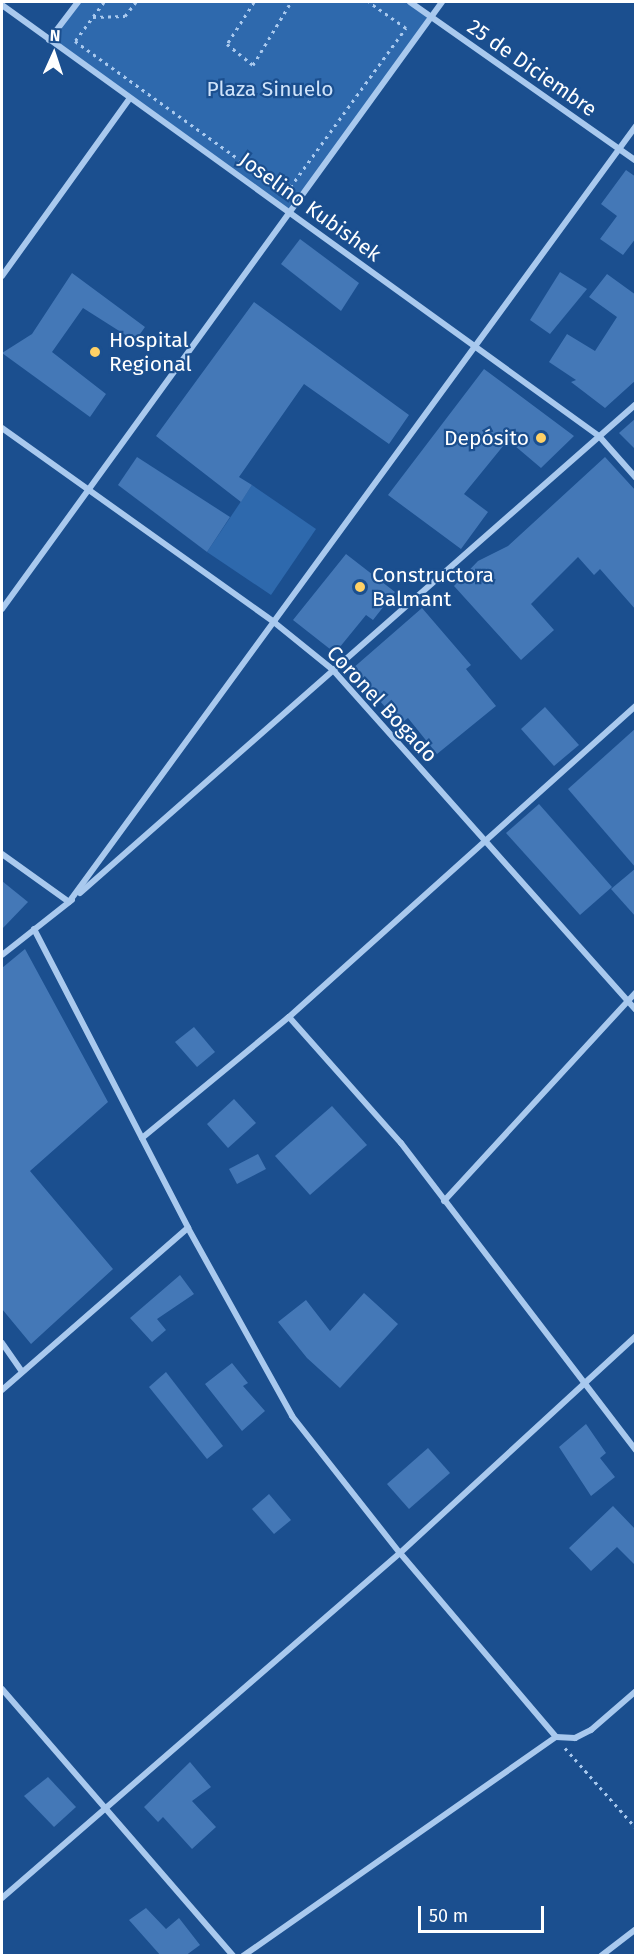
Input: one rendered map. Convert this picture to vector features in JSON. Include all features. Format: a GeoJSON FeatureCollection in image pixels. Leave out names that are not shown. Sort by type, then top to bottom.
{"type":"FeatureCollection","features":[{"type":"Feature","properties":{"kind":"street"},"geometry":{"type":"LineString","coordinates":[[50,40],[78,2]]}},
{"type":"Feature","properties":{"kind":"street","name":"25 de Diciembre"},"geometry":{"type":"LineString","coordinates":[[410,2],[636,161]]}},
{"type":"Feature","properties":{"kind":"street"},"geometry":{"type":"LineString","coordinates":[[2,609],[442,2]]}},
{"type":"Feature","properties":{"kind":"street","name":"Joselino Kubishek"},"geometry":{"type":"LineString","coordinates":[[2,5],[599,436],[636,478]]}},
{"type":"Feature","properties":{"kind":"street"},"geometry":{"type":"LineString","coordinates":[[2,276],[130,98]]}},
{"type":"Feature","properties":{"kind":"street"},"geometry":{"type":"LineString","coordinates":[[69,902],[636,126]]}},
{"type":"Feature","properties":{"kind":"street"},"geometry":{"type":"LineString","coordinates":[[2,955],[69,902],[636,404]]}},
{"type":"Feature","properties":{"kind":"street","name":"Coronel Bogado"},"geometry":{"type":"LineString","coordinates":[[2,428],[275,623],[333,670],[636,1011]]}},
{"type":"Feature","properties":{"kind":"street"},"geometry":{"type":"LineString","coordinates":[[142,1138],[289,1017],[636,706]]}},
{"type":"Feature","properties":{"kind":"street"},"geometry":{"type":"LineString","coordinates":[[2,854],[69,902]]}},
{"type":"Feature","properties":{"kind":"street"},"geometry":{"type":"LineString","coordinates":[[34,929],[188,1228],[292,1416],[400,1553],[556,1737]]}},
{"type":"Feature","properties":{"kind":"street"},"geometry":{"type":"LineString","coordinates":[[444,1201],[636,992]]}},
{"type":"Feature","properties":{"kind":"street"},"geometry":{"type":"LineString","coordinates":[[289,1017],[401,1143],[587,1382],[636,1450]]}},
{"type":"Feature","properties":{"kind":"street"},"geometry":{"type":"LineString","coordinates":[[2,1390],[188,1228]]}},
{"type":"Feature","properties":{"kind":"street"},"geometry":{"type":"LineString","coordinates":[[2,1898],[400,1553],[636,1336]]}},
{"type":"Feature","properties":{"kind":"street"},"geometry":{"type":"LineString","coordinates":[[2,1343],[22,1372]]}},
{"type":"Feature","properties":{"kind":"street"},"geometry":{"type":"LineString","coordinates":[[2,1689],[233,1956]]}},
{"type":"Feature","properties":{"kind":"street"},"geometry":{"type":"LineString","coordinates":[[243,1956],[556,1737],[575,1738],[591,1730],[636,1691]]}},
{"type":"Feature","properties":{"kind":"street"},"geometry":{"type":"LineString","coordinates":[[601,1956],[636,1929]]}},
{"type":"Feature","properties":{"kind":"path"},"geometry":{"type":"LineString","coordinates":[[104,2],[75,41],[286,193],[406,28],[369,2]]}},
{"type":"Feature","properties":{"kind":"path"},"geometry":{"type":"LineString","coordinates":[[93,17],[125,16],[136,2]]}},
{"type":"Feature","properties":{"kind":"path"},"geometry":{"type":"LineString","coordinates":[[254,2],[227,44],[253,65],[291,2]]}},
{"type":"Feature","properties":{"kind":"path"},"geometry":{"type":"LineString","coordinates":[[556,1737],[636,1828]]}},
{"type":"Feature","properties":{"kind":"green space","name":"Plaza Sinuelo"},"geometry":{"type":"Polygon","coordinates":[[[78,2],[410,2],[431,17],[289,212],[50,40],[78,2]]]}},
{"type":"Feature","properties":{"kind":"green space"},"geometry":{"type":"Polygon","coordinates":[[[252,485],[316,529],[271,595],[207,552],[252,485]]]}},
{"type":"Feature","properties":{"kind":"building"},"geometry":{"type":"Polygon","coordinates":[[[626,170],[636,177],[636,238],[623,255],[600,239],[617,216],[601,204],[626,170]]]}},
{"type":"Feature","properties":{"kind":"building"},"geometry":{"type":"Polygon","coordinates":[[[300,239],[359,283],[341,311],[281,264],[300,239]]]}},
{"type":"Feature","properties":{"kind":"building"},"geometry":{"type":"Polygon","coordinates":[[[560,272],[587,289],[550,334],[530,320],[560,272]]]}},
{"type":"Feature","properties":{"kind":"building"},"geometry":{"type":"Polygon","coordinates":[[[72,273],[145,327],[135,341],[83,308],[52,352],[106,394],[90,417],[2,353],[32,334],[72,273]]]}},
{"type":"Feature","properties":{"kind":"building"},"geometry":{"type":"Polygon","coordinates":[[[607,274],[636,295],[636,380],[605,408],[571,382],[576,380],[549,362],[567,334],[595,351],[617,317],[589,297],[607,274]]]}},
{"type":"Feature","properties":{"kind":"building"},"geometry":{"type":"Polygon","coordinates":[[[254,302],[409,415],[389,444],[304,384],[239,477],[252,485],[241,502],[156,436],[254,302]]]}},
{"type":"Feature","properties":{"kind":"building"},"geometry":{"type":"Polygon","coordinates":[[[484,369],[574,436],[541,468],[508,440],[464,494],[488,512],[461,549],[388,495],[484,369]]]}},
{"type":"Feature","properties":{"kind":"building"},"geometry":{"type":"Polygon","coordinates":[[[636,418],[636,450],[619,433],[636,418]]]}},
{"type":"Feature","properties":{"kind":"building"},"geometry":{"type":"Polygon","coordinates":[[[137,457],[230,517],[207,552],[118,485],[137,457]]]}},
{"type":"Feature","properties":{"kind":"building"},"geometry":{"type":"Polygon","coordinates":[[[605,457],[636,491],[636,610],[600,569],[594,575],[578,557],[531,604],[554,630],[521,660],[454,586],[478,561],[508,546],[605,457]]]}},
{"type":"Feature","properties":{"kind":"building"},"geometry":{"type":"Polygon","coordinates":[[[346,554],[395,592],[373,620],[366,615],[335,653],[293,620],[346,554]]]}},
{"type":"Feature","properties":{"kind":"building"},"geometry":{"type":"Polygon","coordinates":[[[422,608],[471,665],[466,669],[496,706],[437,754],[408,718],[400,724],[352,669],[422,608]]]}},
{"type":"Feature","properties":{"kind":"building"},"geometry":{"type":"Polygon","coordinates":[[[545,707],[579,745],[554,766],[521,729],[545,707]]]}},
{"type":"Feature","properties":{"kind":"building"},"geometry":{"type":"Polygon","coordinates":[[[636,728],[636,868],[568,789],[636,728]]]}},
{"type":"Feature","properties":{"kind":"building"},"geometry":{"type":"Polygon","coordinates":[[[539,804],[612,887],[580,915],[506,833],[539,804]]]}},
{"type":"Feature","properties":{"kind":"building"},"geometry":{"type":"Polygon","coordinates":[[[636,868],[636,917],[611,889],[636,868]]]}},
{"type":"Feature","properties":{"kind":"building"},"geometry":{"type":"Polygon","coordinates":[[[2,881],[28,902],[2,929],[2,881]]]}},
{"type":"Feature","properties":{"kind":"building"},"geometry":{"type":"Polygon","coordinates":[[[25,949],[108,1102],[30,1171],[113,1269],[31,1344],[2,1309],[2,968],[25,949]]]}},
{"type":"Feature","properties":{"kind":"building"},"geometry":{"type":"Polygon","coordinates":[[[194,1027],[215,1052],[197,1067],[175,1042],[194,1027]]]}},
{"type":"Feature","properties":{"kind":"building"},"geometry":{"type":"Polygon","coordinates":[[[234,1099],[256,1123],[228,1148],[207,1124],[234,1099]]]}},
{"type":"Feature","properties":{"kind":"building"},"geometry":{"type":"Polygon","coordinates":[[[332,1106],[367,1145],[310,1195],[275,1156],[332,1106]]]}},
{"type":"Feature","properties":{"kind":"building"},"geometry":{"type":"Polygon","coordinates":[[[258,1154],[266,1169],[237,1184],[229,1169],[258,1154]]]}},
{"type":"Feature","properties":{"kind":"building"},"geometry":{"type":"Polygon","coordinates":[[[180,1275],[194,1294],[157,1319],[166,1330],[152,1342],[130,1318],[180,1275]]]}},
{"type":"Feature","properties":{"kind":"building"},"geometry":{"type":"Polygon","coordinates":[[[364,1293],[398,1324],[340,1388],[307,1358],[278,1322],[306,1300],[330,1331],[364,1293]]]}},
{"type":"Feature","properties":{"kind":"building"},"geometry":{"type":"Polygon","coordinates":[[[232,1363],[248,1383],[243,1386],[265,1411],[242,1431],[205,1384],[232,1363]]]}},
{"type":"Feature","properties":{"kind":"building"},"geometry":{"type":"Polygon","coordinates":[[[166,1372],[223,1446],[207,1459],[149,1387],[166,1372]]]}},
{"type":"Feature","properties":{"kind":"building"},"geometry":{"type":"Polygon","coordinates":[[[586,1424],[606,1453],[600,1458],[615,1477],[591,1496],[559,1447],[586,1424]]]}},
{"type":"Feature","properties":{"kind":"building"},"geometry":{"type":"Polygon","coordinates":[[[428,1448],[450,1473],[409,1509],[387,1484],[428,1448]]]}},
{"type":"Feature","properties":{"kind":"building"},"geometry":{"type":"Polygon","coordinates":[[[269,1494],[291,1520],[274,1534],[252,1509],[269,1494]]]}},
{"type":"Feature","properties":{"kind":"building"},"geometry":{"type":"Polygon","coordinates":[[[613,1506],[636,1530],[636,1566],[617,1547],[591,1571],[569,1548],[613,1506]]]}},
{"type":"Feature","properties":{"kind":"building"},"geometry":{"type":"Polygon","coordinates":[[[190,1762],[211,1787],[192,1801],[216,1827],[192,1849],[163,1817],[158,1822],[144,1807],[190,1762]]]}},
{"type":"Feature","properties":{"kind":"building"},"geometry":{"type":"Polygon","coordinates":[[[48,1777],[76,1807],[54,1827],[24,1796],[48,1777]]]}},
{"type":"Feature","properties":{"kind":"building"},"geometry":{"type":"Polygon","coordinates":[[[146,1908],[166,1929],[179,1918],[200,1945],[185,1956],[161,1956],[129,1920],[146,1908]]]}},
{"type":"Feature","properties":{"kind":"place","name":"Hospital Regional"},"geometry":{"type":"Point","coordinates":[95,352]}},
{"type":"Feature","properties":{"kind":"place","name":"Depósito"},"geometry":{"type":"Point","coordinates":[541,438]}},
{"type":"Feature","properties":{"kind":"place","name":"Constructora Balmant"},"geometry":{"type":"Point","coordinates":[360,587]}}]}
